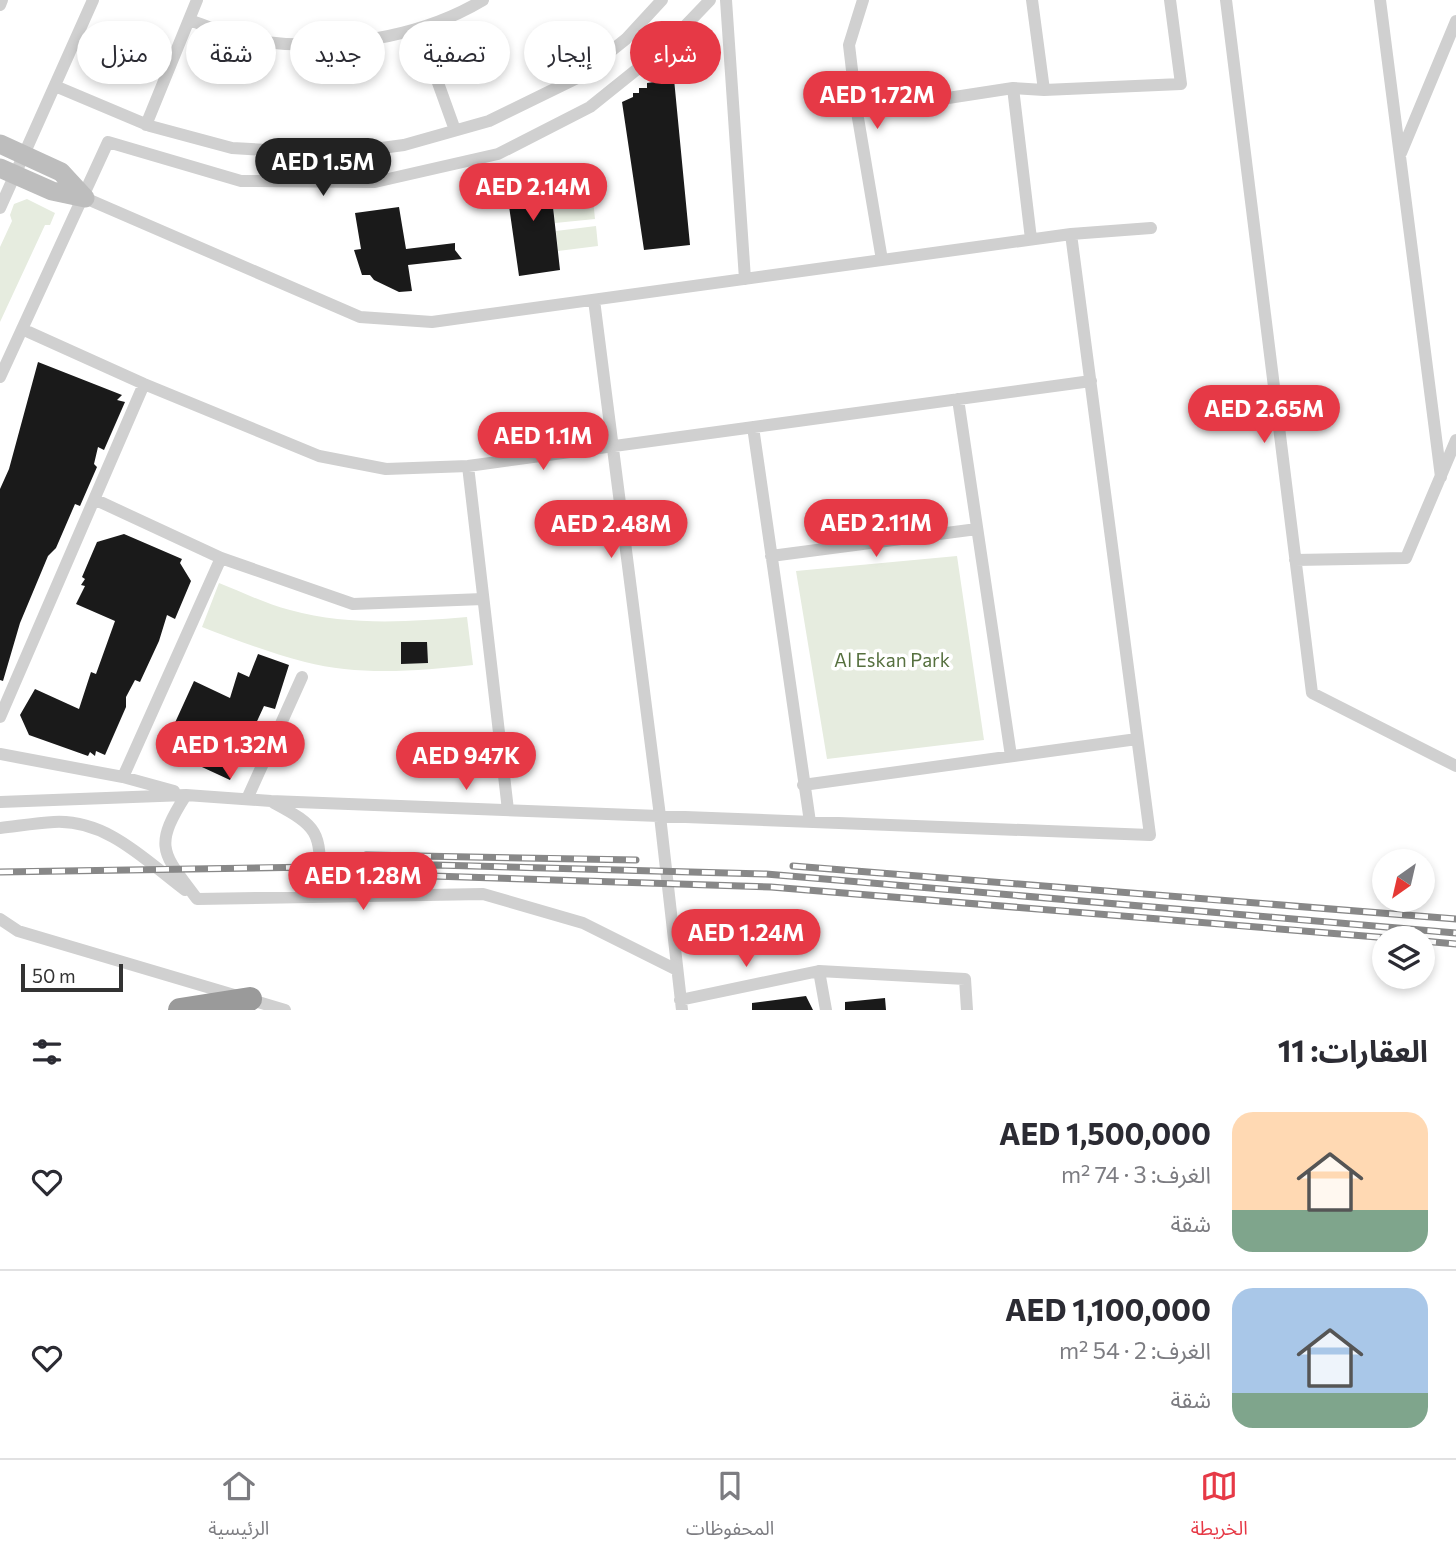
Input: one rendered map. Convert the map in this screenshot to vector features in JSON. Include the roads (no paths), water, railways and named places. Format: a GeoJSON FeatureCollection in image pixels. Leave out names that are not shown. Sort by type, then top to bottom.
{"type":"FeatureCollection","features":[{"type":"Feature","properties":{"kind":"highway"},"geometry":{"type":"LineString","coordinates":[[180,1010],[250,999]]}},
{"type":"Feature","properties":{"kind":"street"},"geometry":{"type":"LineString","coordinates":[[0,5],[2,0]]}},
{"type":"Feature","properties":{"kind":"street"},"geometry":{"type":"LineString","coordinates":[[0,208],[7,172],[24,155],[93,0]]}},
{"type":"Feature","properties":{"kind":"street"},"geometry":{"type":"LineString","coordinates":[[146,125],[197,0]]}},
{"type":"Feature","properties":{"kind":"street"},"geometry":{"type":"LineString","coordinates":[[443,21],[483,0]]}},
{"type":"Feature","properties":{"kind":"street"},"geometry":{"type":"LineString","coordinates":[[55,86],[146,125],[232,148],[337,153],[404,145],[488,121],[577,78],[626,39],[662,0]]}},
{"type":"Feature","properties":{"kind":"street"},"geometry":{"type":"LineString","coordinates":[[0,377],[85,198],[108,142],[241,181],[374,182],[498,154],[590,107],[666,46],[710,0]]}},
{"type":"Feature","properties":{"kind":"street"},"geometry":{"type":"LineString","coordinates":[[726,0],[745,279]]}},
{"type":"Feature","properties":{"kind":"street"},"geometry":{"type":"LineString","coordinates":[[863,0],[849,46],[857,112],[882,260]]}},
{"type":"Feature","properties":{"kind":"street"},"geometry":{"type":"LineString","coordinates":[[1032,0],[1044,90]]}},
{"type":"Feature","properties":{"kind":"street"},"geometry":{"type":"LineString","coordinates":[[857,112],[1013,88],[1044,90],[1181,84],[1170,0]]}},
{"type":"Feature","properties":{"kind":"street"},"geometry":{"type":"LineString","coordinates":[[1226,0],[1312,693],[1456,766]]}},
{"type":"Feature","properties":{"kind":"street"},"geometry":{"type":"LineString","coordinates":[[1380,0],[1441,477]]}},
{"type":"Feature","properties":{"kind":"street"},"geometry":{"type":"LineString","coordinates":[[189,20],[254,40],[327,43],[399,33]]}},
{"type":"Feature","properties":{"kind":"street"},"geometry":{"type":"LineString","coordinates":[[1400,156],[1456,21]]}},
{"type":"Feature","properties":{"kind":"street"},"geometry":{"type":"LineString","coordinates":[[438,84],[455,131]]}},
{"type":"Feature","properties":{"kind":"street"},"geometry":{"type":"LineString","coordinates":[[1013,88],[1031,239]]}},
{"type":"Feature","properties":{"kind":"street"},"geometry":{"type":"LineString","coordinates":[[0,144],[61,172],[85,198]]}},
{"type":"Feature","properties":{"kind":"street"},"geometry":{"type":"LineString","coordinates":[[7,172],[52,191],[85,198],[360,317],[432,322],[1031,239],[1151,228]]}},
{"type":"Feature","properties":{"kind":"street"},"geometry":{"type":"LineString","coordinates":[[0,802],[186,795],[271,801],[1150,835],[1071,234]]}},
{"type":"Feature","properties":{"kind":"street"},"geometry":{"type":"LineString","coordinates":[[594,300],[660,816],[681,1005],[819,971],[965,979],[968,1010]]}},
{"type":"Feature","properties":{"kind":"street"},"geometry":{"type":"LineString","coordinates":[[22,329],[144,384],[319,456],[386,469],[468,466],[1091,381]]}},
{"type":"Feature","properties":{"kind":"street"},"geometry":{"type":"LineString","coordinates":[[0,716],[96,500],[144,384]]}},
{"type":"Feature","properties":{"kind":"street"},"geometry":{"type":"LineString","coordinates":[[958,399],[1011,756]]}},
{"type":"Feature","properties":{"kind":"street"},"geometry":{"type":"LineString","coordinates":[[753,427],[810,822]]}},
{"type":"Feature","properties":{"kind":"street"},"geometry":{"type":"LineString","coordinates":[[1295,560],[1406,558],[1456,440]]}},
{"type":"Feature","properties":{"kind":"street"},"geometry":{"type":"LineString","coordinates":[[468,466],[508,810]]}},
{"type":"Feature","properties":{"kind":"street"},"geometry":{"type":"LineString","coordinates":[[96,500],[221,558],[354,604],[483,599]]}},
{"type":"Feature","properties":{"kind":"street"},"geometry":{"type":"LineString","coordinates":[[771,556],[977,529]]}},
{"type":"Feature","properties":{"kind":"street"},"geometry":{"type":"LineString","coordinates":[[124,777],[221,558]]}},
{"type":"Feature","properties":{"kind":"street"},"geometry":{"type":"LineString","coordinates":[[247,799],[302,677]]}},
{"type":"Feature","properties":{"kind":"street"},"geometry":{"type":"LineString","coordinates":[[803,785],[1138,739]]}},
{"type":"Feature","properties":{"kind":"street"},"geometry":{"type":"LineString","coordinates":[[0,754],[124,777],[186,795]]}},
{"type":"Feature","properties":{"kind":"street"},"geometry":{"type":"LineString","coordinates":[[186,795],[164,836],[166,857],[197,900]]}},
{"type":"Feature","properties":{"kind":"street"},"geometry":{"type":"LineString","coordinates":[[271,801],[308,821],[321,849],[319,882],[300,895]]}},
{"type":"Feature","properties":{"kind":"street"},"geometry":{"type":"LineString","coordinates":[[0,828],[56,822],[89,826],[116,837],[197,900],[300,895],[483,894],[583,923],[677,970]]}},
{"type":"Feature","properties":{"kind":"street"},"geometry":{"type":"LineString","coordinates":[[0,919],[18,931],[285,1010]]}},
{"type":"Feature","properties":{"kind":"street"},"geometry":{"type":"LineString","coordinates":[[819,971],[826,1010]]}},
{"type":"Feature","properties":{"kind":"railway"},"geometry":{"type":"LineString","coordinates":[[366,855],[636,860]]}},
{"type":"Feature","properties":{"kind":"railway"},"geometry":{"type":"LineString","coordinates":[[0,872],[436,865],[766,874],[1456,933]]}},
{"type":"Feature","properties":{"kind":"railway"},"geometry":{"type":"LineString","coordinates":[[793,866],[1456,919]]}},
{"type":"Feature","properties":{"kind":"railway"},"geometry":{"type":"LineString","coordinates":[[433,876],[771,887],[1372,937]]}},
{"type":"Feature","properties":{"kind":"railway"},"geometry":{"type":"LineString","coordinates":[[1435,942],[1456,944]]}},
{"type":"Feature","properties":{"kind":"park label","name":"Al Eskan Park"},"geometry":{"type":"Point","coordinates":[892,659]}}]}
